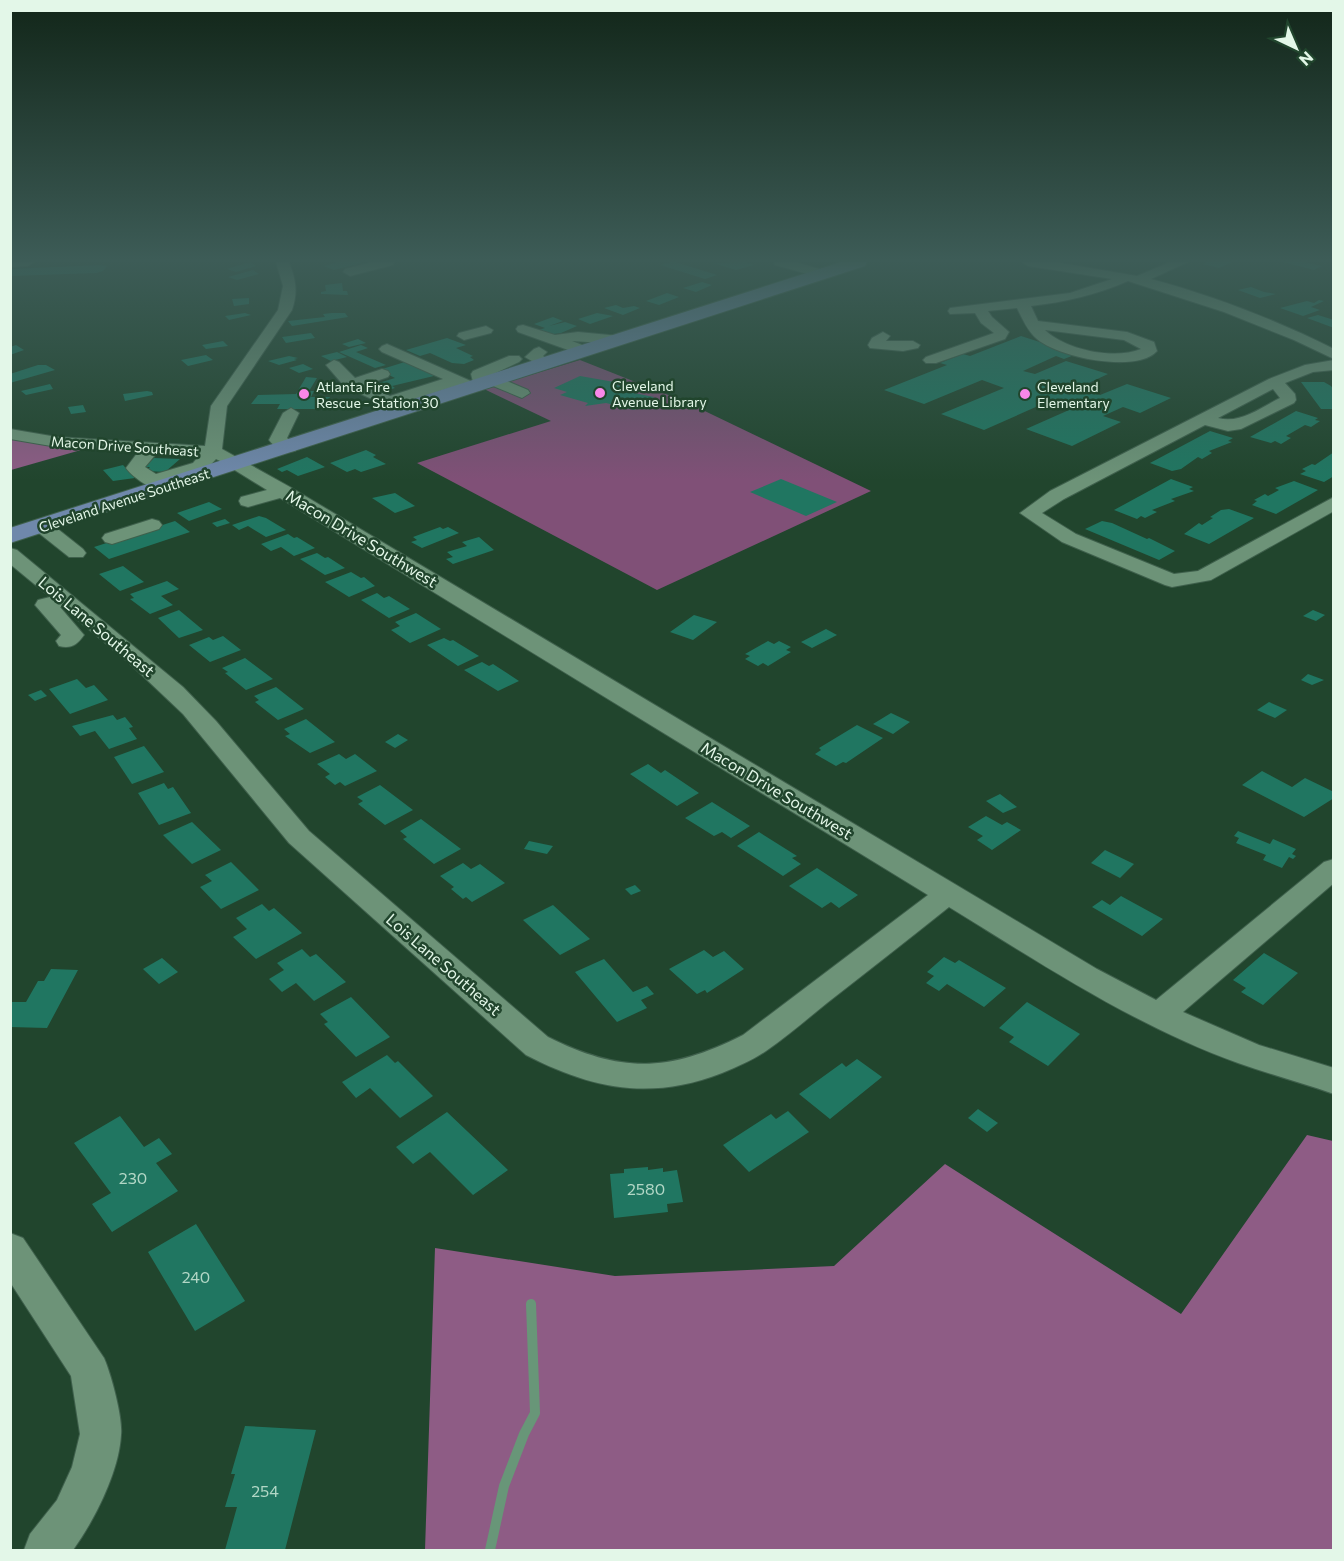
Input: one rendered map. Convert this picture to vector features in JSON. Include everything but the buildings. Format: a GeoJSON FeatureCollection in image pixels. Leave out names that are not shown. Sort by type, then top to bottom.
{"type":"FeatureCollection","features":[{"type":"Feature","properties":{"kind":"main road","name":"Cleveland Avenue Southeast"},"geometry":{"type":"LineString","coordinates":[[10,536],[84,517],[173,484],[289,447],[398,405],[478,383],[543,358],[585,351],[636,335]]}},
{"type":"Feature","properties":{"kind":"street"},"geometry":{"type":"LineString","coordinates":[[150,448],[135,468],[173,484],[213,452],[219,406],[268,335]]}},
{"type":"Feature","properties":{"kind":"street"},"geometry":{"type":"LineString","coordinates":[[464,336],[468,335]]}},
{"type":"Feature","properties":{"kind":"street"},"geometry":{"type":"LineString","coordinates":[[541,335],[585,351]]}},
{"type":"Feature","properties":{"kind":"street"},"geometry":{"type":"LineString","coordinates":[[931,360],[1001,335]]}},
{"type":"Feature","properties":{"kind":"street"},"geometry":{"type":"LineString","coordinates":[[1041,335],[1060,345],[1102,356],[1125,358],[1141,356],[1149,351],[1149,345],[1127,336],[1117,335]]}},
{"type":"Feature","properties":{"kind":"street"},"geometry":{"type":"LineString","coordinates":[[1294,335],[1334,355]]}},
{"type":"Feature","properties":{"kind":"street"},"geometry":{"type":"LineString","coordinates":[[554,340],[578,336],[620,340]]}},
{"type":"Feature","properties":{"kind":"street"},"geometry":{"type":"LineString","coordinates":[[883,336],[875,345],[903,347],[913,345]]}},
{"type":"Feature","properties":{"kind":"street"},"geometry":{"type":"LineString","coordinates":[[387,348],[478,383],[522,393]]}},
{"type":"Feature","properties":{"kind":"street"},"geometry":{"type":"LineString","coordinates":[[478,383],[479,374],[514,358]]}},
{"type":"Feature","properties":{"kind":"street"},"geometry":{"type":"LineString","coordinates":[[334,365],[343,379],[398,405]]}},
{"type":"Feature","properties":{"kind":"street"},"geometry":{"type":"LineString","coordinates":[[1334,365],[1310,368],[1275,382],[1057,495],[1029,513],[1069,538],[1172,581],[1204,576],[1334,503]]}},
{"type":"Feature","properties":{"kind":"street"},"geometry":{"type":"LineString","coordinates":[[351,384],[382,374]]}},
{"type":"Feature","properties":{"kind":"street"},"geometry":{"type":"LineString","coordinates":[[289,447],[278,440],[291,413]]}},
{"type":"Feature","properties":{"kind":"street","name":"Macon Drive Southeast"},"geometry":{"type":"LineString","coordinates":[[10,434],[57,442],[213,452],[238,464]]}},
{"type":"Feature","properties":{"kind":"street","name":"Macon Drive Southwest"},"geometry":{"type":"LineString","coordinates":[[238,464],[1086,977],[1159,1016],[1248,1054],[1334,1081]]}},
{"type":"Feature","properties":{"kind":"street"},"geometry":{"type":"LineString","coordinates":[[248,501],[283,490]]}},
{"type":"Feature","properties":{"kind":"street"},"geometry":{"type":"LineString","coordinates":[[112,538],[152,525]]}},
{"type":"Feature","properties":{"kind":"street"},"geometry":{"type":"LineString","coordinates":[[42,526],[76,554]]}},
{"type":"Feature","properties":{"kind":"street","name":"Lois Lane Southeast"},"geometry":{"type":"LineString","coordinates":[[10,554],[175,692],[212,731],[268,804],[299,837],[537,1046],[572,1064],[603,1074],[647,1077],[689,1072],[726,1059],[754,1043],[948,894]]}},
{"type":"Feature","properties":{"kind":"street"},"geometry":{"type":"LineString","coordinates":[[64,599],[46,605],[73,635],[67,640]]}},
{"type":"Feature","properties":{"kind":"street"},"geometry":{"type":"LineString","coordinates":[[1159,1016],[1334,868]]}},
{"type":"Feature","properties":{"kind":"street"},"geometry":{"type":"LineString","coordinates":[[10,1249],[90,1371],[100,1434],[92,1471],[72,1515],[46,1551]]}},
{"type":"Feature","properties":{"kind":"shaded area"},"geometry":{"type":"Polygon","coordinates":[[[580,360],[686,402],[871,491],[657,590],[417,463],[551,421],[484,389],[580,360]]]}},
{"type":"Feature","properties":{"kind":"shaded area"},"geometry":{"type":"Polygon","coordinates":[[[11,431],[102,444],[11,470],[11,431]]]}},
{"type":"Feature","properties":{"kind":"shaded area"},"geometry":{"type":"Polygon","coordinates":[[[1307,1135],[1333,1141],[1333,1550],[425,1550],[435,1248],[615,1276],[834,1266],[945,1164],[1181,1314],[1307,1135]]]}},
{"type":"Feature","properties":{"kind":"waterway"},"geometry":{"type":"LineString","coordinates":[[490,1550],[504,1486],[524,1434],[535,1413],[531,1304]]}},
{"type":"Feature","properties":{"kind":"place","name":"Cleveland Avenue Library"},"geometry":{"type":"Point","coordinates":[600,393]}},
{"type":"Feature","properties":{"kind":"place","name":"Atlanta Fire Rescue - Station 30"},"geometry":{"type":"Point","coordinates":[304,394]}},
{"type":"Feature","properties":{"kind":"place","name":"Cleveland Elementary"},"geometry":{"type":"Point","coordinates":[1025,394]}}]}
